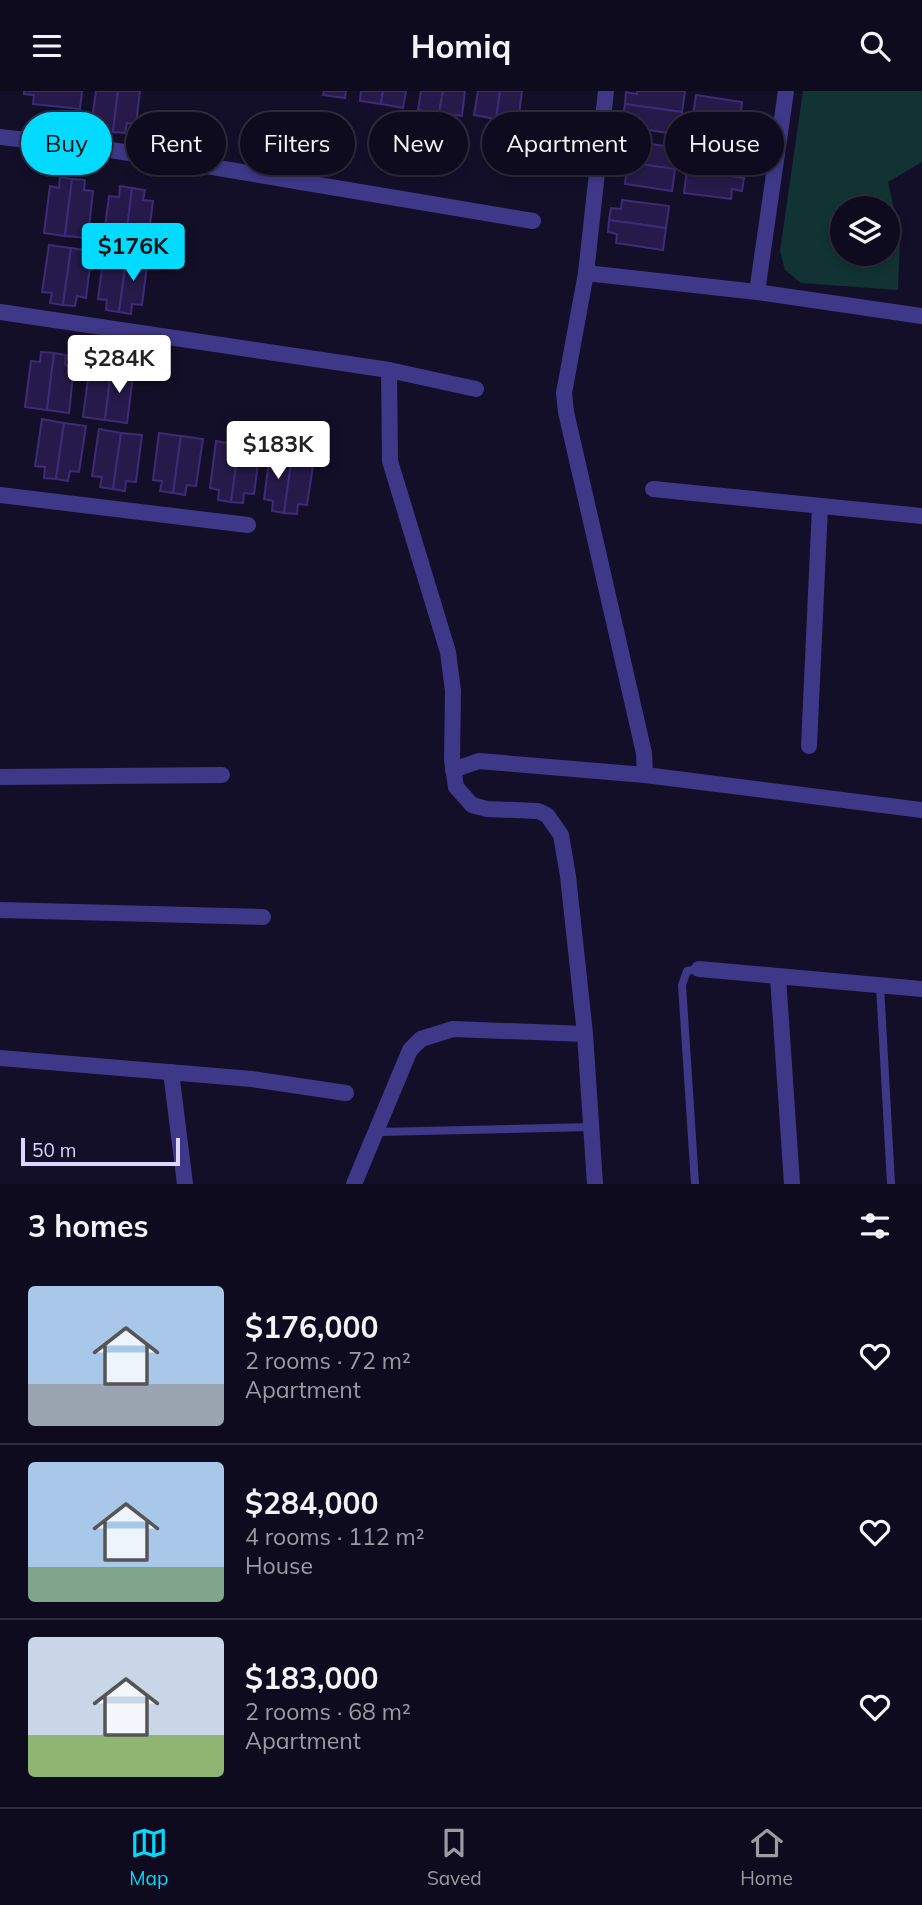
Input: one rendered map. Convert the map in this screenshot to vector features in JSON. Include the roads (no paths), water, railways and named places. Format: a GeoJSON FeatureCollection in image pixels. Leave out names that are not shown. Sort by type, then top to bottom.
{"type":"FeatureCollection","features":[{"type":"Feature","properties":{"kind":"street"},"geometry":{"type":"LineString","coordinates":[[606,91],[586,274],[567,372],[566,412],[644,753],[645,775]]}},
{"type":"Feature","properties":{"kind":"street"},"geometry":{"type":"LineString","coordinates":[[757,292],[786,91]]}},
{"type":"Feature","properties":{"kind":"street"},"geometry":{"type":"LineString","coordinates":[[0,137],[118,152],[534,221]]}},
{"type":"Feature","properties":{"kind":"street"},"geometry":{"type":"LineString","coordinates":[[586,274],[757,292],[922,316]]}},
{"type":"Feature","properties":{"kind":"street"},"geometry":{"type":"LineString","coordinates":[[0,312],[389,370],[477,389]]}},
{"type":"Feature","properties":{"kind":"street"},"geometry":{"type":"LineString","coordinates":[[389,370],[390,461],[449,652],[453,691],[453,770],[456,787],[471,805],[487,809],[538,811],[547,815],[561,835],[585,1034],[595,1184]]}},
{"type":"Feature","properties":{"kind":"street"},"geometry":{"type":"LineString","coordinates":[[653,489],[922,516]]}},
{"type":"Feature","properties":{"kind":"street"},"geometry":{"type":"LineString","coordinates":[[0,495],[248,524]]}},
{"type":"Feature","properties":{"kind":"street"},"geometry":{"type":"LineString","coordinates":[[809,745],[820,506]]}},
{"type":"Feature","properties":{"kind":"street"},"geometry":{"type":"LineString","coordinates":[[453,770],[468,762],[479,761],[645,775],[922,810]]}},
{"type":"Feature","properties":{"kind":"street"},"geometry":{"type":"LineString","coordinates":[[0,776],[222,775]]}},
{"type":"Feature","properties":{"kind":"street"},"geometry":{"type":"LineString","coordinates":[[0,910],[263,917]]}},
{"type":"Feature","properties":{"kind":"street"},"geometry":{"type":"LineString","coordinates":[[699,969],[922,989]]}},
{"type":"Feature","properties":{"kind":"street"},"geometry":{"type":"LineString","coordinates":[[778,978],[792,1184]]}},
{"type":"Feature","properties":{"kind":"street"},"geometry":{"type":"LineString","coordinates":[[354,1184],[410,1050],[421,1039],[453,1029],[585,1034]]}},
{"type":"Feature","properties":{"kind":"street"},"geometry":{"type":"LineString","coordinates":[[0,1058],[252,1079],[346,1093]]}},
{"type":"Feature","properties":{"kind":"street"},"geometry":{"type":"LineString","coordinates":[[171,1072],[185,1184]]}},
{"type":"Feature","properties":{"kind":"lane"},"geometry":{"type":"LineString","coordinates":[[695,1184],[682,985],[687,971],[699,969]]}},
{"type":"Feature","properties":{"kind":"lane"},"geometry":{"type":"LineString","coordinates":[[880,986],[891,1184]]}},
{"type":"Feature","properties":{"kind":"lane"},"geometry":{"type":"LineString","coordinates":[[378,1132],[593,1127]]}}]}
